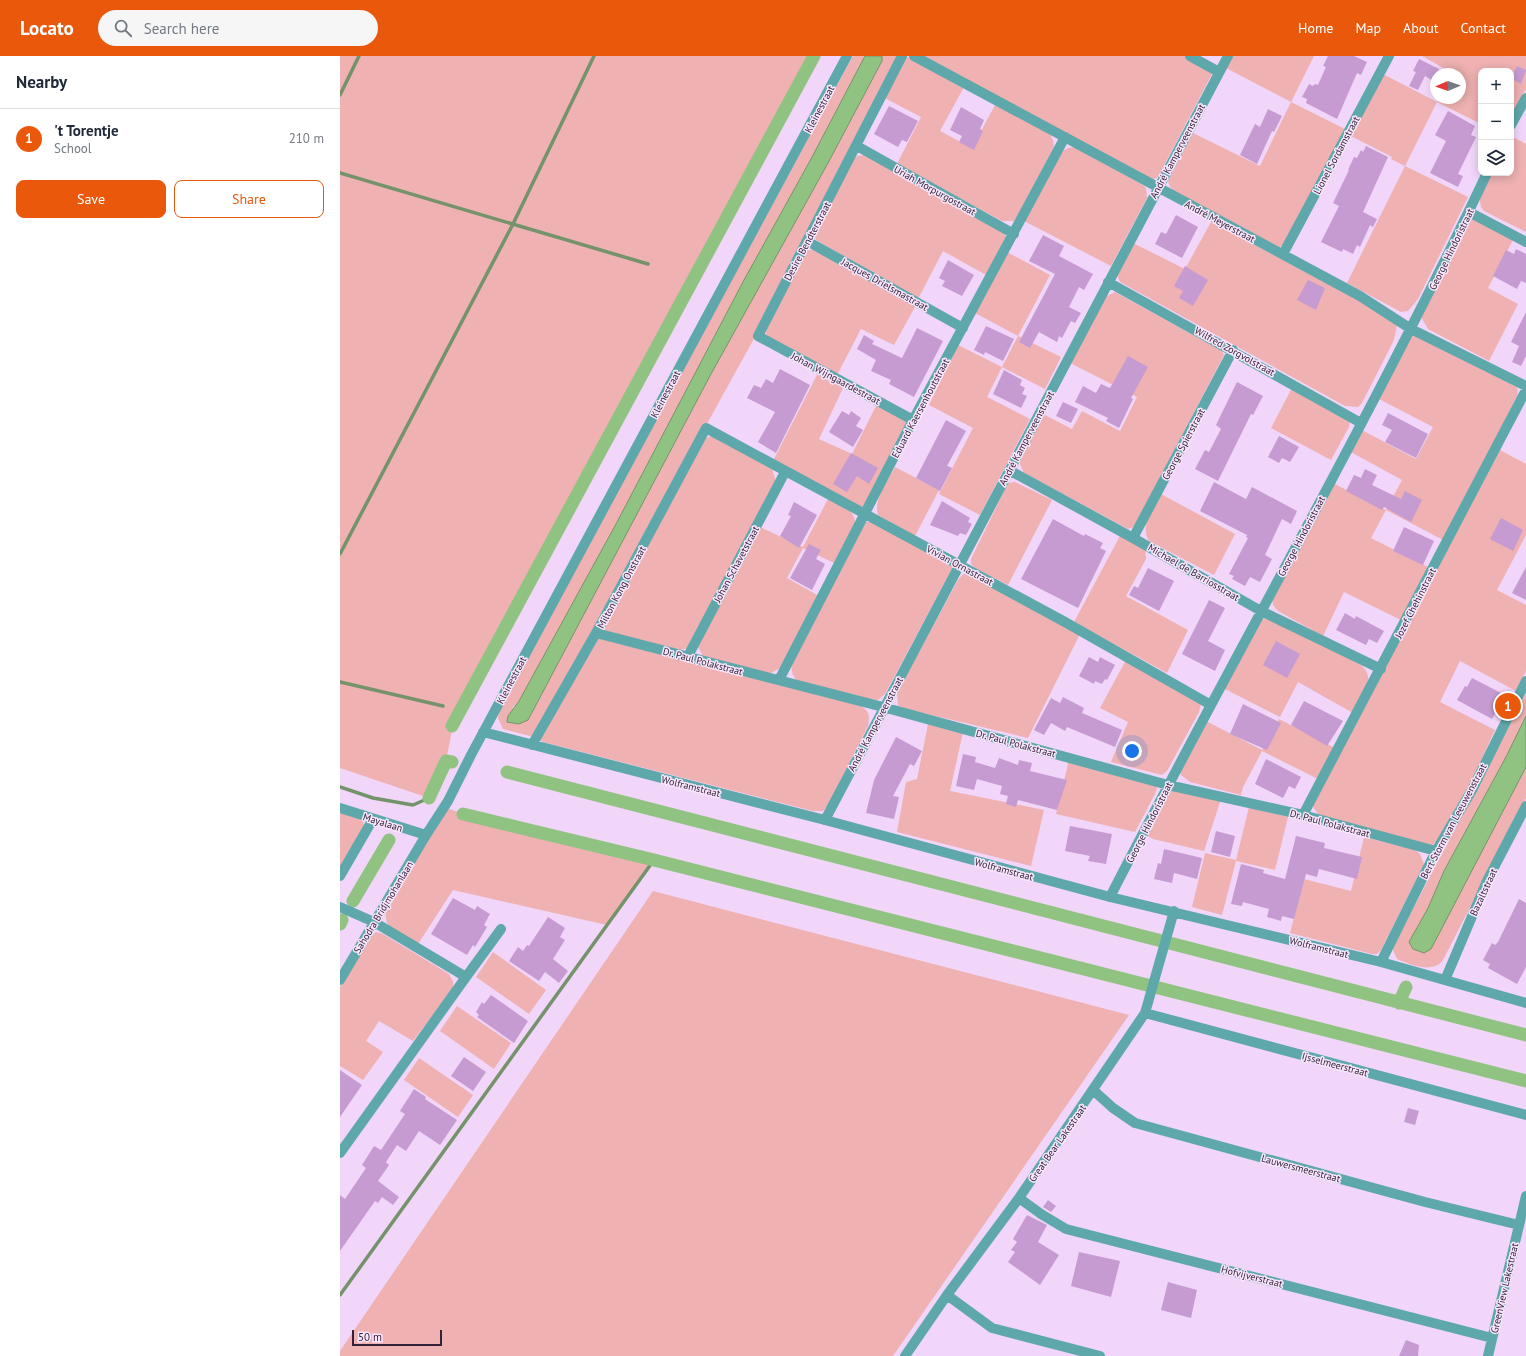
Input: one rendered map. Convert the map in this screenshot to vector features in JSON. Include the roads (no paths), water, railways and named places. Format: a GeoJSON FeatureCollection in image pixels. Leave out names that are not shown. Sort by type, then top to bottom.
{"type":"FeatureCollection","features":[{"type":"Feature","properties":{"kind":"street","name":"Kleinestraat"},"geometry":{"type":"LineString","coordinates":[[426,835],[448,801],[483,732],[847,56]]}},
{"type":"Feature","properties":{"kind":"street","name":"Desire Bendterstraat"},"geometry":{"type":"LineString","coordinates":[[758,336],[902,56]]}},
{"type":"Feature","properties":{"kind":"street","name":"André Meyerstraat"},"geometry":{"type":"LineString","coordinates":[[914,56],[1360,296],[1411,329],[1526,386]]}},
{"type":"Feature","properties":{"kind":"street"},"geometry":{"type":"LineString","coordinates":[[1190,56],[1220,72]]}},
{"type":"Feature","properties":{"kind":"street","name":"André Kamperveenstraat"},"geometry":{"type":"LineString","coordinates":[[825,820],[883,707],[960,565],[1157,188],[1228,56]]}},
{"type":"Feature","properties":{"kind":"street","name":"Lionel Sordamstraat"},"geometry":{"type":"LineString","coordinates":[[1283,254],[1388,56]]}},
{"type":"Feature","properties":{"kind":"street"},"geometry":{"type":"LineString","coordinates":[[1514,120],[1526,98]]}},
{"type":"Feature","properties":{"kind":"street","name":"Eduard Kaersenhoutstraat"},"geometry":{"type":"LineString","coordinates":[[779,680],[866,514],[913,420],[1014,234],[1065,136]]}},
{"type":"Feature","properties":{"kind":"street","name":"Uriah Morpurgostraat"},"geometry":{"type":"LineString","coordinates":[[857,146],[1014,234]]}},
{"type":"Feature","properties":{"kind":"street","name":"George Hindoristraat"},"geometry":{"type":"LineString","coordinates":[[1110,897],[1411,329],[1486,176]]}},
{"type":"Feature","properties":{"kind":"street"},"geometry":{"type":"LineString","coordinates":[[1469,212],[1526,242]]}},
{"type":"Feature","properties":{"kind":"street","name":"Jacques Drielsmastraat"},"geometry":{"type":"LineString","coordinates":[[807,241],[962,328]]}},
{"type":"Feature","properties":{"kind":"street","name":"Wilfred Zorgvolstraat"},"geometry":{"type":"LineString","coordinates":[[1108,282],[1361,422]]}},
{"type":"Feature","properties":{"kind":"street","name":"Johan Wijngaardestraat"},"geometry":{"type":"LineString","coordinates":[[758,336],[913,420]]}},
{"type":"Feature","properties":{"kind":"street","name":"George Spierstraat"},"geometry":{"type":"LineString","coordinates":[[1134,538],[1233,350]]}},
{"type":"Feature","properties":{"kind":"street","name":"Jozef Chehinstraat"},"geometry":{"type":"LineString","coordinates":[[1303,815],[1381,670],[1526,390]]}},
{"type":"Feature","properties":{"kind":"street","name":"Vivian Ornastraat"},"geometry":{"type":"LineString","coordinates":[[706,428],[785,472],[960,565],[1211,705]]}},
{"type":"Feature","properties":{"kind":"street","name":"Milton Kong Onstraat"},"geometry":{"type":"LineString","coordinates":[[532,745],[596,633],[706,428]]}},
{"type":"Feature","properties":{"kind":"street","name":"Michael de Barriosstraat"},"geometry":{"type":"LineString","coordinates":[[1009,470],[1134,538],[1261,611],[1381,670]]}},
{"type":"Feature","properties":{"kind":"street","name":"Johan Schavetstraat"},"geometry":{"type":"LineString","coordinates":[[688,656],[785,472]]}},
{"type":"Feature","properties":{"kind":"street","name":"Dr. Paul Polakstraat"},"geometry":{"type":"LineString","coordinates":[[596,633],[883,707],[1168,785],[1303,815],[1436,851]]}},
{"type":"Feature","properties":{"kind":"street","name":"Bert Storm van Leeuwenstraat"},"geometry":{"type":"LineString","coordinates":[[1381,962],[1436,851],[1472,790],[1526,681]]}},
{"type":"Feature","properties":{"kind":"street","name":"Wolframstraat"},"geometry":{"type":"LineString","coordinates":[[483,732],[825,820],[1110,897],[1172,916],[1381,962],[1526,1003]]}},
{"type":"Feature","properties":{"kind":"street","name":"Bazaltstraat"},"geometry":{"type":"LineString","coordinates":[[1445,980],[1487,881],[1526,806]]}},
{"type":"Feature","properties":{"kind":"street","name":"Mayalaan"},"geometry":{"type":"LineString","coordinates":[[340,808],[426,835]]}},
{"type":"Feature","properties":{"kind":"street"},"geometry":{"type":"LineString","coordinates":[[340,876],[373,819]]}},
{"type":"Feature","properties":{"kind":"street","name":"Sahodra Bridjmohanlaan"},"geometry":{"type":"LineString","coordinates":[[340,980],[426,835]]}},
{"type":"Feature","properties":{"kind":"street"},"geometry":{"type":"LineString","coordinates":[[340,908],[374,922],[466,977]]}},
{"type":"Feature","properties":{"kind":"street","name":"Great Bear Lakestraat"},"geometry":{"type":"LineString","coordinates":[[905,1356],[947,1295],[1019,1198],[1094,1090],[1145,1012],[1172,916]]}},
{"type":"Feature","properties":{"kind":"street"},"geometry":{"type":"LineString","coordinates":[[340,1153],[501,929]]}},
{"type":"Feature","properties":{"kind":"street","name":"Ijsselmeerstraat"},"geometry":{"type":"LineString","coordinates":[[1145,1012],[1526,1115]]}},
{"type":"Feature","properties":{"kind":"street","name":"Lauwersmeerstraat"},"geometry":{"type":"LineString","coordinates":[[1094,1090],[1112,1108],[1135,1123],[1425,1202],[1519,1225]]}},
{"type":"Feature","properties":{"kind":"street","name":"GreenView Lakestraat"},"geometry":{"type":"LineString","coordinates":[[1488,1356],[1526,1196]]}},
{"type":"Feature","properties":{"kind":"street","name":"Hofvijverstraat"},"geometry":{"type":"LineString","coordinates":[[1019,1198],[1041,1214],[1066,1229],[1492,1338]]}},
{"type":"Feature","properties":{"kind":"street"},"geometry":{"type":"LineString","coordinates":[[947,1295],[992,1328],[1100,1356]]}},
{"type":"Feature","properties":{"kind":"waterway"},"geometry":{"type":"LineString","coordinates":[[340,95],[359,56]]}},
{"type":"Feature","properties":{"kind":"waterway"},"geometry":{"type":"LineString","coordinates":[[340,554],[513,224],[594,56]]}},
{"type":"Feature","properties":{"kind":"waterway"},"geometry":{"type":"LineString","coordinates":[[452,726],[814,56]]}},
{"type":"Feature","properties":{"kind":"waterway"},"geometry":{"type":"LineString","coordinates":[[340,173],[648,264]]}},
{"type":"Feature","properties":{"kind":"waterway"},"geometry":{"type":"LineString","coordinates":[[340,682],[443,706]]}},
{"type":"Feature","properties":{"kind":"waterway"},"geometry":{"type":"LineString","coordinates":[[429,798],[446,761],[452,762]]}},
{"type":"Feature","properties":{"kind":"waterway"},"geometry":{"type":"LineString","coordinates":[[507,772],[1526,1035]]}},
{"type":"Feature","properties":{"kind":"waterway"},"geometry":{"type":"LineString","coordinates":[[340,787],[373,798],[413,805],[429,798]]}},
{"type":"Feature","properties":{"kind":"waterway"},"geometry":{"type":"LineString","coordinates":[[463,814],[654,860],[1526,1081]]}},
{"type":"Feature","properties":{"kind":"waterway"},"geometry":{"type":"LineString","coordinates":[[353,901],[389,840]]}},
{"type":"Feature","properties":{"kind":"waterway"},"geometry":{"type":"LineString","coordinates":[[340,1295],[654,860]]}},
{"type":"Feature","properties":{"kind":"waterway"},"geometry":{"type":"LineString","coordinates":[[340,924],[342,920]]}},
{"type":"Feature","properties":{"kind":"waterway"},"geometry":{"type":"LineString","coordinates":[[1399,1003],[1406,987]]}},
{"type":"Feature","properties":{"kind":"place","name":"'t Torentje"},"geometry":{"type":"Point","coordinates":[1508,706]}}]}
